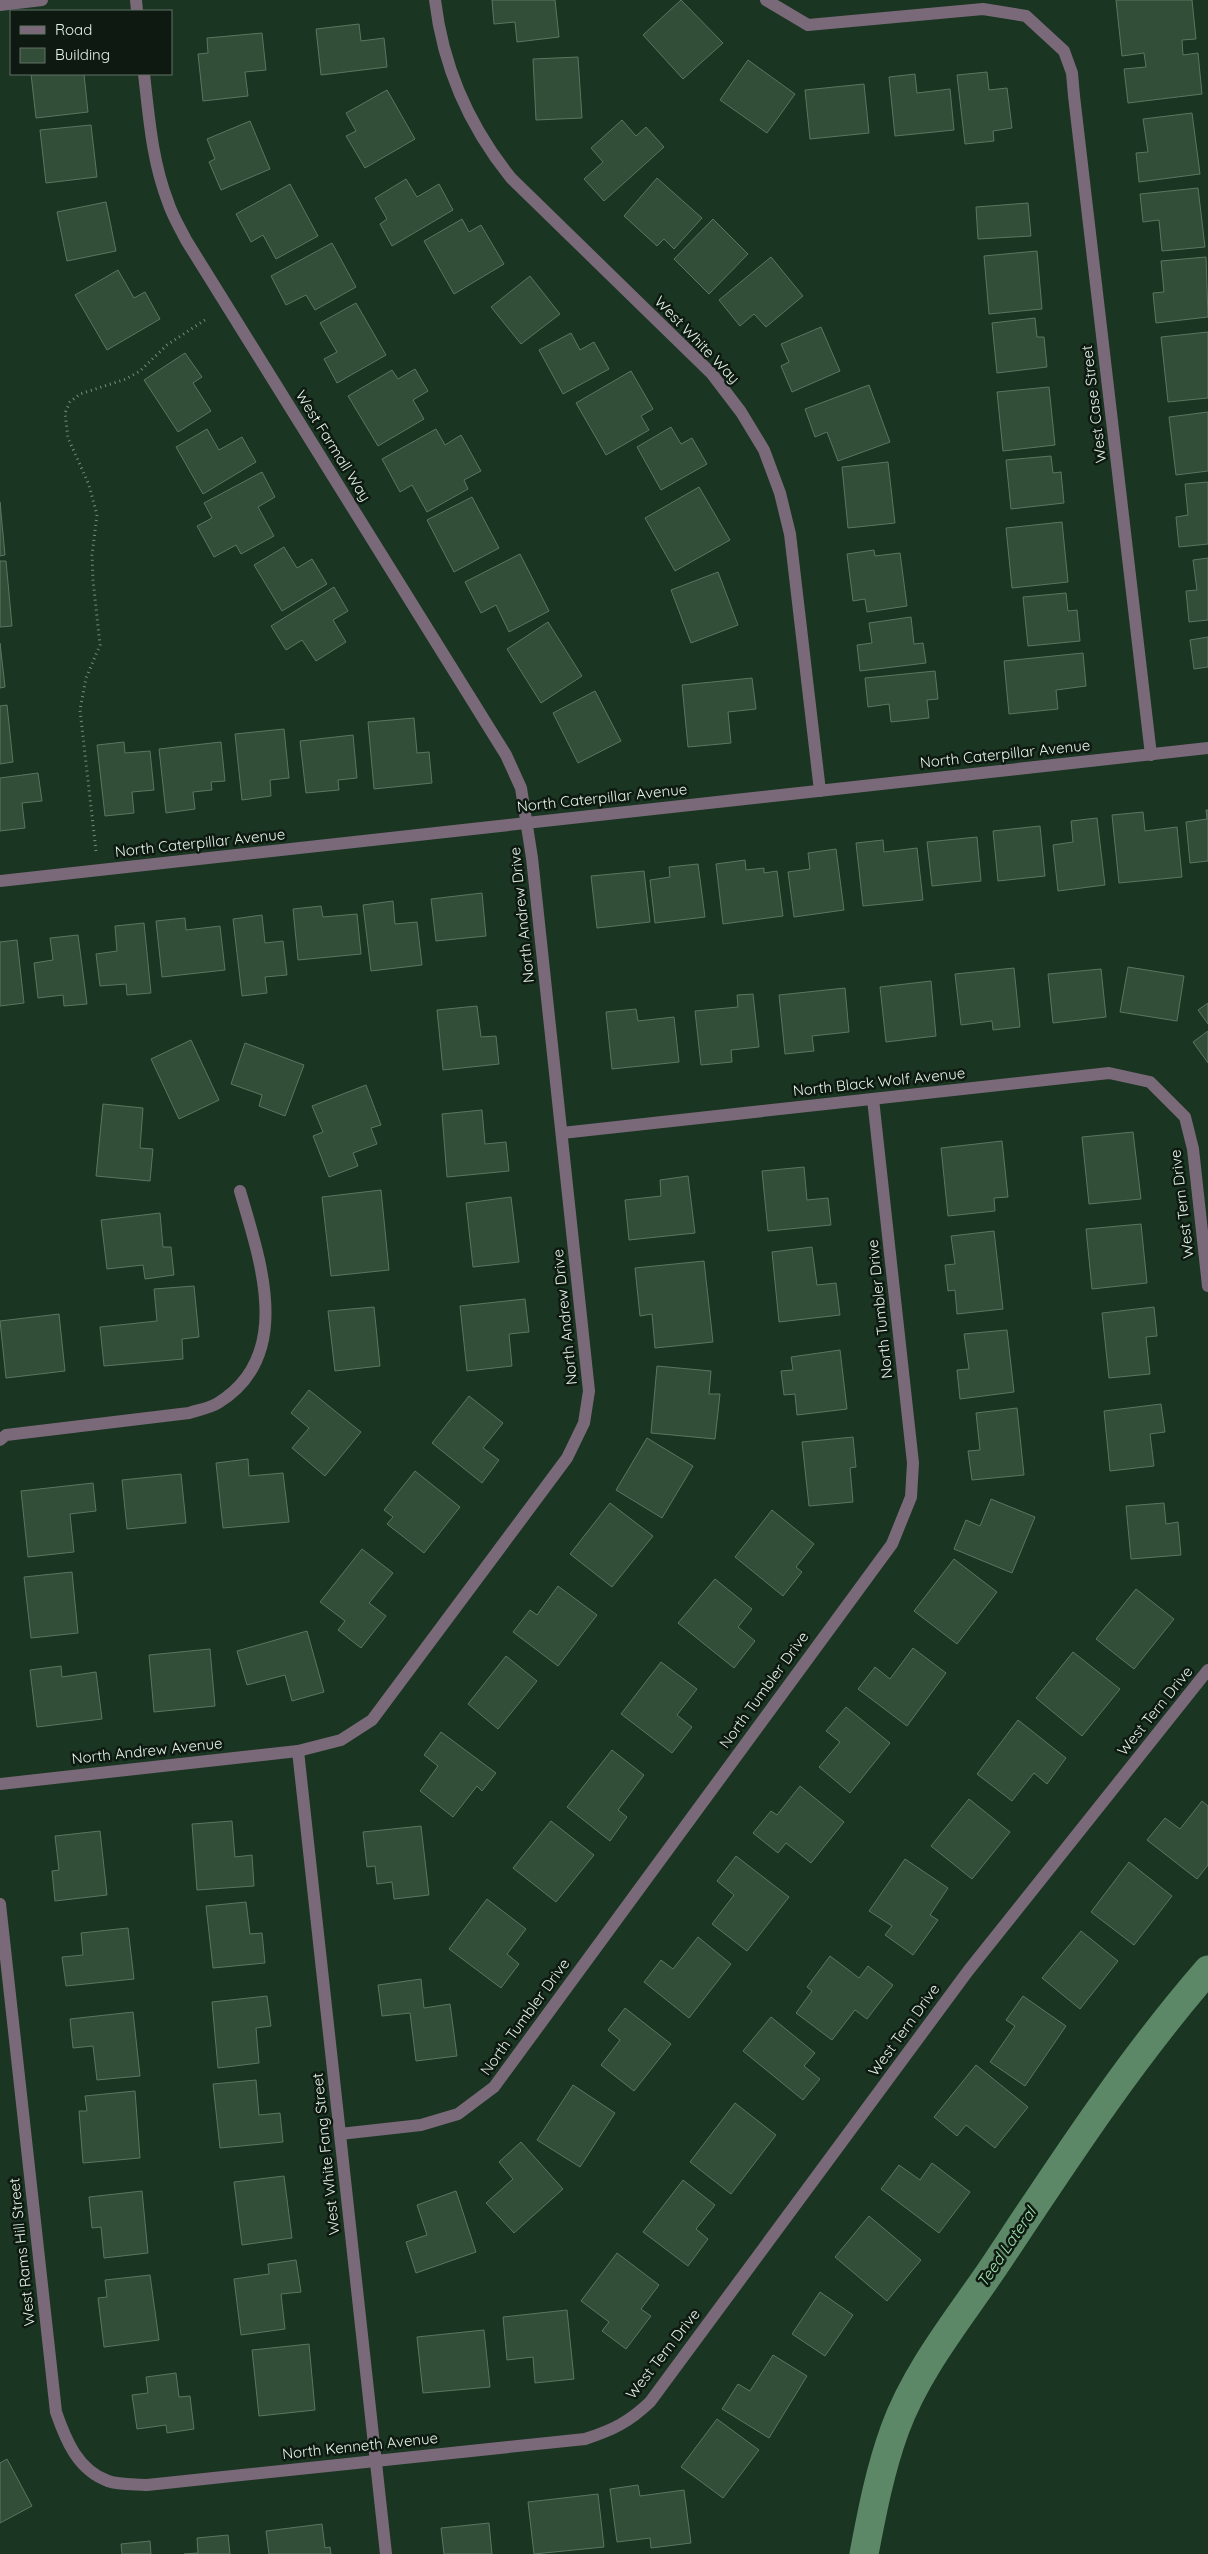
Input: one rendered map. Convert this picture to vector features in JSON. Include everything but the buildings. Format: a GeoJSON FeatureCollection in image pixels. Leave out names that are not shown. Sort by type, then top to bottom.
{"type":"FeatureCollection","features":[{"type":"Feature","properties":{"kind":"street"},"geometry":{"type":"LineString","coordinates":[[0,5],[42,0]]}},
{"type":"Feature","properties":{"kind":"street","name":"West White Way"},"geometry":{"type":"LineString","coordinates":[[435,0],[438,24],[448,67],[472,124],[490,152],[510,178],[712,374],[741,412],[764,450],[780,493],[790,534],[820,791]]}},
{"type":"Feature","properties":{"kind":"street","name":"West Case Street"},"geometry":{"type":"LineString","coordinates":[[766,0],[808,25],[983,9],[1026,16],[1064,51],[1072,73],[1074,88],[1151,755]]}},
{"type":"Feature","properties":{"kind":"street","name":"West Farmall Way"},"geometry":{"type":"LineString","coordinates":[[144,75],[150,134],[158,172],[168,203],[186,240],[506,755],[520,788],[528,823]]}},
{"type":"Feature","properties":{"kind":"street","name":"North Caterpillar Avenue"},"geometry":{"type":"LineString","coordinates":[[0,881],[1208,748]]}},
{"type":"Feature","properties":{"kind":"street","name":"North Andrew Drive"},"geometry":{"type":"LineString","coordinates":[[298,1751],[341,1740],[372,1720],[567,1458],[584,1423],[589,1391],[528,823]]}},
{"type":"Feature","properties":{"kind":"street","name":"North Black Wolf Avenue"},"geometry":{"type":"LineString","coordinates":[[562,1133],[1109,1073],[1150,1082],[1185,1117]]}},
{"type":"Feature","properties":{"kind":"street","name":"North Tumbler Drive"},"geometry":{"type":"LineString","coordinates":[[340,2134],[421,2125],[458,2114],[494,2087],[892,1544],[911,1497],[913,1463],[873,1099]]}},
{"type":"Feature","properties":{"kind":"street","name":"West Tern Drive"},"geometry":{"type":"LineString","coordinates":[[1185,1117],[1193,1149],[1208,1286]]}},
{"type":"Feature","properties":{"kind":"street"},"geometry":{"type":"LineString","coordinates":[[0,1440],[6,1435],[189,1413],[217,1404],[240,1386],[260,1355],[266,1321],[260,1259],[240,1191]]}},
{"type":"Feature","properties":{"kind":"street","name":"West Tern Drive"},"geometry":{"type":"LineString","coordinates":[[636,2416],[650,2402],[968,1971],[1208,1670]]}},
{"type":"Feature","properties":{"kind":"street","name":"West White Fang Street"},"geometry":{"type":"LineString","coordinates":[[298,1751],[386,2554]]}},
{"type":"Feature","properties":{"kind":"street","name":"North Andrew Avenue"},"geometry":{"type":"LineString","coordinates":[[0,1784],[298,1751]]}},
{"type":"Feature","properties":{"kind":"street","name":"West Rams Hill Street"},"geometry":{"type":"LineString","coordinates":[[0,1904],[56,2412],[67,2443],[86,2469]]}},
{"type":"Feature","properties":{"kind":"street","name":"North Kenneth Avenue"},"geometry":{"type":"LineString","coordinates":[[86,2469],[109,2482],[147,2485],[585,2438],[616,2429],[636,2416]]}},
{"type":"Feature","properties":{"kind":"path"},"geometry":{"type":"LineString","coordinates":[[96,854],[80,710],[86,678],[100,645],[92,554],[97,515],[89,485],[68,438],[65,413],[70,402],[80,394],[126,380],[140,371],[167,345],[205,320]]}},
{"type":"Feature","properties":{"kind":"waterway","name":"Teed Lateral"},"geometry":{"type":"LineString","coordinates":[[864,2554],[877,2491],[890,2444],[904,2407],[927,2364],[1123,2077],[1208,1970]]}}]}
